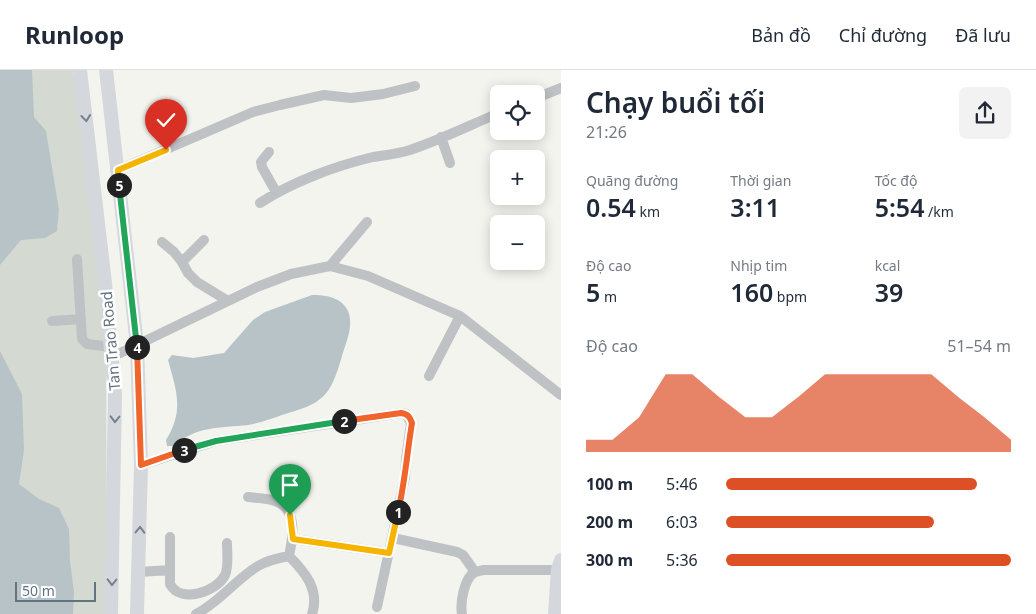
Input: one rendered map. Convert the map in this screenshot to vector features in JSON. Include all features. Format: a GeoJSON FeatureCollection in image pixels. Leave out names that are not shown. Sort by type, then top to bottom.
{"type":"FeatureCollection","features":[{"type":"Feature","properties":{"kind":"main road","name":"Tan Trao Road"},"geometry":{"type":"LineString","coordinates":[[80,70],[105,283],[115,395],[111,614]]}},
{"type":"Feature","properties":{"kind":"main road","name":"Tan Trao Road"},"geometry":{"type":"LineString","coordinates":[[106,70],[137,345],[141,465],[138,614]]}},
{"type":"Feature","properties":{"kind":"main road"},"geometry":{"type":"LineString","coordinates":[[555,614],[560,567]]}},
{"type":"Feature","properties":{"kind":"street"},"geometry":{"type":"LineString","coordinates":[[118,170],[253,112],[324,95],[352,98],[383,94],[415,86]]}},
{"type":"Feature","properties":{"kind":"street"},"geometry":{"type":"LineString","coordinates":[[545,94],[561,88]]}},
{"type":"Feature","properties":{"kind":"street"},"geometry":{"type":"LineString","coordinates":[[260,203],[276,192],[345,165],[374,157],[395,154],[490,117]]}},
{"type":"Feature","properties":{"kind":"street"},"geometry":{"type":"LineString","coordinates":[[441,137],[450,163]]}},
{"type":"Feature","properties":{"kind":"street"},"geometry":{"type":"LineString","coordinates":[[269,152],[261,162],[276,192]]}},
{"type":"Feature","properties":{"kind":"street"},"geometry":{"type":"LineString","coordinates":[[330,266],[367,222]]}},
{"type":"Feature","properties":{"kind":"street"},"geometry":{"type":"LineString","coordinates":[[182,262],[204,240]]}},
{"type":"Feature","properties":{"kind":"street"},"geometry":{"type":"LineString","coordinates":[[162,242],[182,262],[188,273],[197,282],[228,301]]}},
{"type":"Feature","properties":{"kind":"street"},"geometry":{"type":"LineString","coordinates":[[76,259],[82,339],[87,344],[112,352],[137,345],[228,301],[291,274],[330,266],[368,276],[460,316],[561,395]]}},
{"type":"Feature","properties":{"kind":"street"},"geometry":{"type":"LineString","coordinates":[[429,376],[460,316]]}},
{"type":"Feature","properties":{"kind":"street"},"geometry":{"type":"LineString","coordinates":[[52,321],[81,319]]}},
{"type":"Feature","properties":{"kind":"street"},"geometry":{"type":"LineString","coordinates":[[141,465],[216,441],[392,414],[406,414],[412,423],[405,477],[377,607]]}},
{"type":"Feature","properties":{"kind":"street"},"geometry":{"type":"LineString","coordinates":[[248,497],[275,501],[284,506],[290,515],[293,539],[288,556]]}},
{"type":"Feature","properties":{"kind":"street"},"geometry":{"type":"LineString","coordinates":[[170,537],[170,584],[172,590],[179,594],[206,592],[225,576],[228,543]]}},
{"type":"Feature","properties":{"kind":"street"},"geometry":{"type":"LineString","coordinates":[[393,538],[457,552],[463,555],[475,572]]}},
{"type":"Feature","properties":{"kind":"street"},"geometry":{"type":"LineString","coordinates":[[293,539],[389,553]]}},
{"type":"Feature","properties":{"kind":"street"},"geometry":{"type":"LineString","coordinates":[[196,614],[208,608],[257,566],[271,559],[288,556]]}},
{"type":"Feature","properties":{"kind":"street"},"geometry":{"type":"LineString","coordinates":[[288,556],[303,570],[310,582],[314,600],[312,614]]}},
{"type":"Feature","properties":{"kind":"street"},"geometry":{"type":"LineString","coordinates":[[462,614],[461,609],[466,583],[475,572],[483,570],[560,567]]}},
{"type":"Feature","properties":{"kind":"street"},"geometry":{"type":"LineString","coordinates":[[139,572],[170,570]]}},
{"type":"Feature","properties":{"kind":"shaded area"},"geometry":{"type":"Polygon","coordinates":[[[0,70],[73,70],[106,282],[107,614],[0,614],[0,70]]]}},
{"type":"Feature","properties":{"kind":"shaded area"},"geometry":{"type":"Polygon","coordinates":[[[0,70],[32,70],[34,117],[46,131],[59,210],[57,231],[45,238],[21,240],[0,265],[0,70]]]}},
{"type":"Feature","properties":{"kind":"shaded area"},"geometry":{"type":"Polygon","coordinates":[[[312,295],[328,296],[337,300],[345,306],[350,317],[349,334],[338,370],[329,390],[323,397],[307,407],[269,419],[248,425],[200,431],[182,439],[173,446],[167,446],[166,440],[172,430],[177,410],[176,392],[168,360],[172,355],[193,358],[224,353],[253,320],[265,312],[312,295]]]}},
{"type":"Feature","properties":{"kind":"shaded area"},"geometry":{"type":"Polygon","coordinates":[[[0,351],[22,394],[24,450],[19,484],[39,499],[59,508],[69,529],[70,561],[74,592],[73,614],[0,614],[0,351]]]}},
{"type":"Feature","properties":{"kind":"route"},"geometry":{"type":"LineString","coordinates":[[166,150],[118,170],[137,345],[141,465],[216,441],[248,436],[401,413],[406,414],[412,423],[405,477],[389,553],[293,539],[290,515]]}}]}
